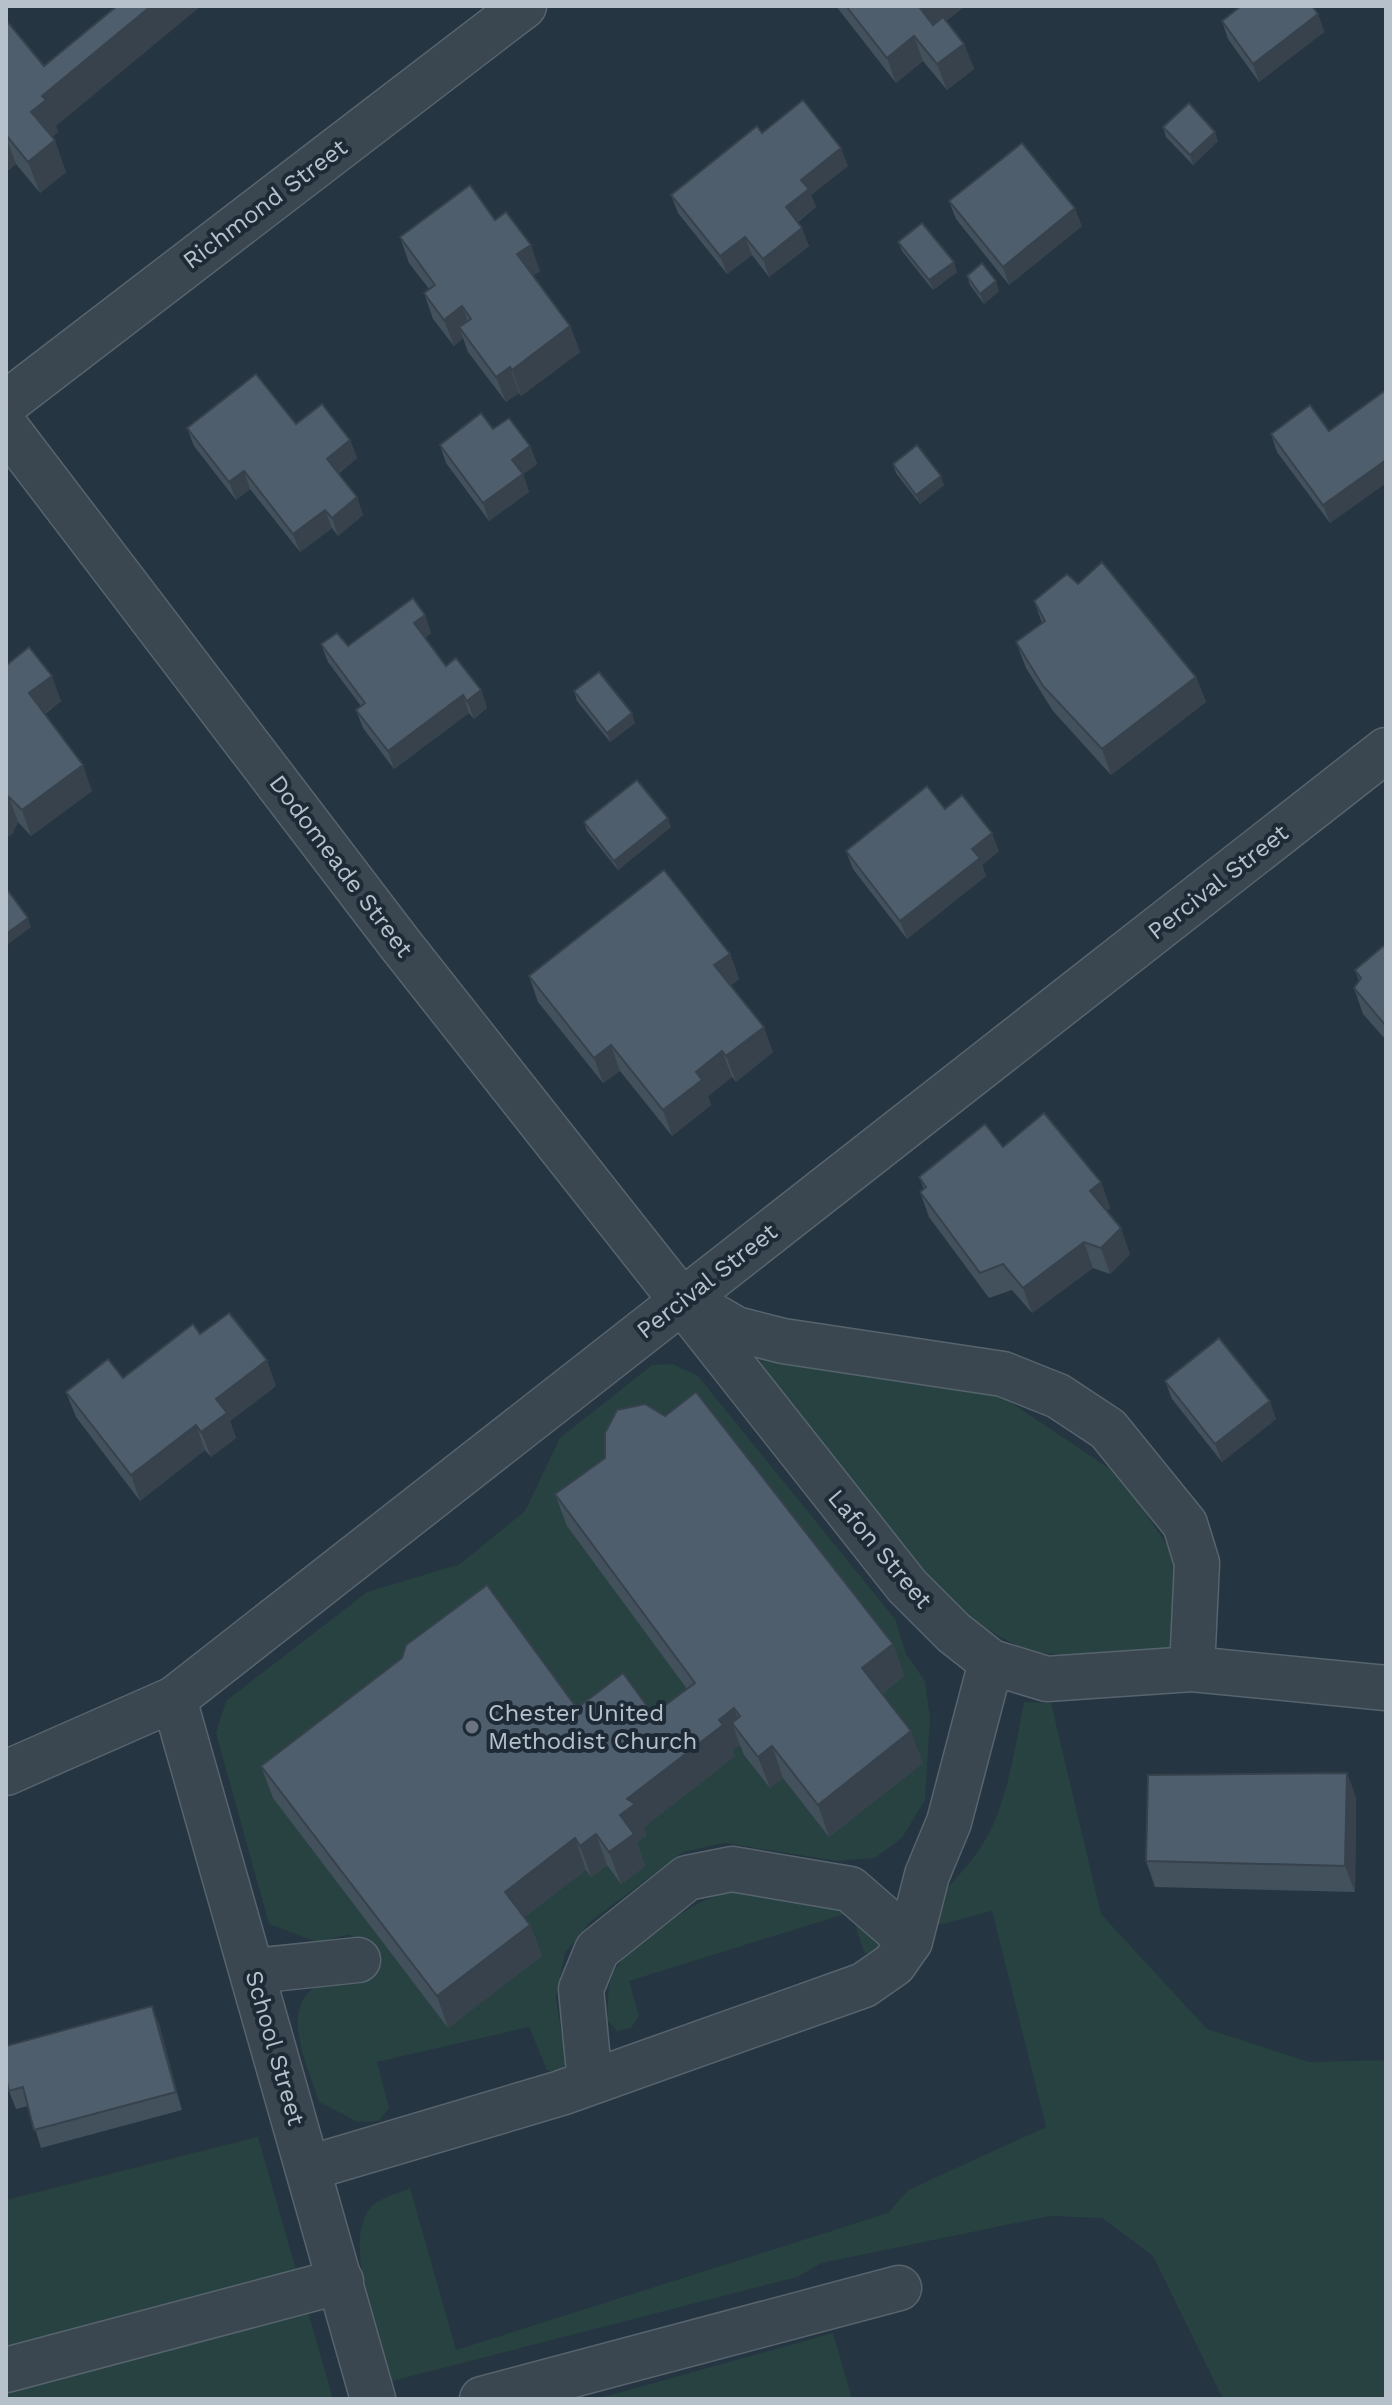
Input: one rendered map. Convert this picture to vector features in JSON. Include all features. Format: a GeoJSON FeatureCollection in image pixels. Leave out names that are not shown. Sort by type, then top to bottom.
{"type":"FeatureCollection","features":[{"type":"Feature","properties":{"kind":"street","name":"Richmond Street"},"geometry":{"type":"LineString","coordinates":[[6,403],[524,6]]}},
{"type":"Feature","properties":{"kind":"street","name":"Dodomeade Street"},"geometry":{"type":"LineString","coordinates":[[6,427],[400,944],[684,1299]]}},
{"type":"Feature","properties":{"kind":"street","name":"Percival Street"},"geometry":{"type":"LineString","coordinates":[[6,1773],[174,1699],[1386,750]]}},
{"type":"Feature","properties":{"kind":"street","name":"Lafon Street"},"geometry":{"type":"LineString","coordinates":[[684,1299],[907,1586],[954,1633],[991,1662],[1047,1679],[1192,1669],[1386,1688]]}},
{"type":"Feature","properties":{"kind":"street"},"geometry":{"type":"LineString","coordinates":[[684,1299],[736,1329],[783,1341],[1003,1374],[1058,1396],[1108,1429],[1185,1524],[1197,1563],[1192,1669]]}},
{"type":"Feature","properties":{"kind":"street"},"geometry":{"type":"LineString","coordinates":[[309,2168],[590,2082],[864,1985],[894,1964],[910,1941],[927,1875],[949,1822],[991,1662]]}},
{"type":"Feature","properties":{"kind":"street","name":"School Street"},"geometry":{"type":"LineString","coordinates":[[174,1699],[254,1971],[373,2399]]}},
{"type":"Feature","properties":{"kind":"street"},"geometry":{"type":"LineString","coordinates":[[590,2082],[581,1989],[597,1950],[687,1878],[732,1869],[850,1889],[910,1941]]}},
{"type":"Feature","properties":{"kind":"street"},"geometry":{"type":"LineString","coordinates":[[254,1971],[358,1960]]}},
{"type":"Feature","properties":{"kind":"street"},"geometry":{"type":"LineString","coordinates":[[6,2370],[341,2281]]}},
{"type":"Feature","properties":{"kind":"street"},"geometry":{"type":"LineString","coordinates":[[482,2399],[899,2288]]}},
{"type":"Feature","properties":{"kind":"green space"},"geometry":{"type":"Polygon","coordinates":[[[760,1361],[994,1391],[1122,1477],[1182,1568],[1183,1652],[1092,1660],[1025,1650],[959,1614],[783,1399],[760,1361]]]}},
{"type":"Feature","properties":{"kind":"green space"},"geometry":{"type":"Polygon","coordinates":[[[672,1364],[698,1376],[895,1619],[906,1654],[925,1681],[930,1718],[925,1800],[902,1838],[875,1858],[837,1861],[725,1843],[683,1852],[591,1921],[565,1953],[556,1997],[566,2063],[558,2073],[547,2070],[529,2027],[377,2062],[389,2108],[379,2121],[358,2122],[319,2102],[303,2055],[298,2022],[300,2007],[308,1993],[321,1983],[376,1970],[350,1934],[317,1942],[269,1924],[216,1733],[226,1701],[367,1592],[460,1564],[525,1511],[560,1438],[652,1365],[672,1364]]]}},
{"type":"Feature","properties":{"kind":"green space"},"geometry":{"type":"Polygon","coordinates":[[[1024,1702],[1051,1703],[1101,1914],[1207,2029],[1309,2062],[1386,2060],[1386,2399],[1223,2399],[1153,2256],[1102,2218],[1050,2216],[822,2263],[797,2277],[392,2381],[372,2317],[361,2267],[360,2243],[363,2223],[371,2207],[410,2188],[456,2350],[888,2213],[908,2190],[1046,2127],[992,1911],[935,1926],[935,1901],[971,1860],[996,1819],[1011,1769],[1024,1702]]]}},
{"type":"Feature","properties":{"kind":"green space"},"geometry":{"type":"Polygon","coordinates":[[[725,1892],[858,1906],[882,1941],[874,1953],[864,1953],[851,1912],[629,1981],[639,2016],[631,2028],[617,2031],[607,2020],[608,1992],[612,1976],[620,1964],[661,1926],[695,1905],[725,1892]]]}},
{"type":"Feature","properties":{"kind":"green space"},"geometry":{"type":"Polygon","coordinates":[[[258,2137],[333,2399],[6,2399],[6,2200],[258,2137]]]}},
{"type":"Feature","properties":{"kind":"green space"},"geometry":{"type":"Polygon","coordinates":[[[833,2333],[852,2399],[596,2399],[833,2333]]]}},
{"type":"Feature","properties":{"kind":"building"},"geometry":{"type":"Polygon","coordinates":[[[117,6],[151,6],[42,96],[46,100],[31,112],[55,140],[28,162],[6,135],[6,20],[44,66],[117,6]]]}},
{"type":"Feature","properties":{"kind":"building"},"geometry":{"type":"Polygon","coordinates":[[[846,6],[923,6],[920,8],[933,25],[943,17],[964,44],[937,64],[914,36],[887,58],[846,6]]]}},
{"type":"Feature","properties":{"kind":"building"},"geometry":{"type":"Polygon","coordinates":[[[1241,6],[1312,6],[1318,14],[1253,64],[1222,21],[1241,6]]]}},
{"type":"Feature","properties":{"kind":"building"},"geometry":{"type":"Polygon","coordinates":[[[803,100],[841,148],[801,180],[809,189],[786,207],[802,228],[763,259],[745,237],[720,256],[671,195],[757,126],[762,133],[803,100]]]}},
{"type":"Feature","properties":{"kind":"building"},"geometry":{"type":"Polygon","coordinates":[[[1189,103],[1215,132],[1190,155],[1163,127],[1189,103]]]}},
{"type":"Feature","properties":{"kind":"building"},"geometry":{"type":"Polygon","coordinates":[[[1022,143],[1075,208],[1003,267],[949,201],[1022,143]]]}},
{"type":"Feature","properties":{"kind":"building"},"geometry":{"type":"Polygon","coordinates":[[[470,185],[495,220],[506,212],[531,245],[517,254],[570,326],[512,370],[510,367],[496,377],[459,327],[471,319],[462,306],[444,320],[424,293],[435,285],[400,237],[470,185]]]}},
{"type":"Feature","properties":{"kind":"building"},"geometry":{"type":"Polygon","coordinates":[[[922,223],[954,262],[929,280],[898,242],[922,223]]]}},
{"type":"Feature","properties":{"kind":"building"},"geometry":{"type":"Polygon","coordinates":[[[982,263],[996,281],[980,294],[967,276],[982,263]]]}},
{"type":"Feature","properties":{"kind":"building"},"geometry":{"type":"Polygon","coordinates":[[[256,374],[296,424],[322,404],[350,440],[327,459],[357,497],[332,518],[325,510],[293,534],[244,471],[229,482],[187,428],[256,374]]]}},
{"type":"Feature","properties":{"kind":"building"},"geometry":{"type":"Polygon","coordinates":[[[1386,390],[1386,460],[1323,505],[1271,434],[1310,405],[1329,431],[1386,390]]]}},
{"type":"Feature","properties":{"kind":"building"},"geometry":{"type":"Polygon","coordinates":[[[481,413],[493,429],[509,418],[530,446],[512,460],[523,474],[483,503],[440,445],[481,413]]]}},
{"type":"Feature","properties":{"kind":"building"},"geometry":{"type":"Polygon","coordinates":[[[917,445],[941,476],[916,495],[893,464],[917,445]]]}},
{"type":"Feature","properties":{"kind":"building"},"geometry":{"type":"Polygon","coordinates":[[[1102,562],[1196,677],[1102,749],[1043,686],[1016,642],[1045,621],[1034,601],[1067,574],[1078,584],[1102,562]]]}},
{"type":"Feature","properties":{"kind":"building"},"geometry":{"type":"Polygon","coordinates":[[[413,598],[425,615],[414,623],[446,666],[456,658],[481,690],[467,701],[463,695],[388,751],[356,710],[365,703],[321,644],[337,633],[348,646],[413,598]]]}},
{"type":"Feature","properties":{"kind":"building"},"geometry":{"type":"Polygon","coordinates":[[[29,647],[52,676],[29,693],[83,765],[22,810],[9,797],[6,802],[6,662],[8,664],[29,647]]]}},
{"type":"Feature","properties":{"kind":"building"},"geometry":{"type":"Polygon","coordinates":[[[599,672],[632,713],[607,733],[574,691],[599,672]]]}},
{"type":"Feature","properties":{"kind":"building"},"geometry":{"type":"Polygon","coordinates":[[[637,780],[668,818],[614,861],[584,822],[637,780]]]}},
{"type":"Feature","properties":{"kind":"building"},"geometry":{"type":"Polygon","coordinates":[[[927,786],[945,809],[962,795],[992,833],[972,849],[980,858],[900,921],[846,851],[927,786]]]}},
{"type":"Feature","properties":{"kind":"building"},"geometry":{"type":"Polygon","coordinates":[[[664,870],[730,954],[714,965],[764,1027],[726,1056],[722,1051],[696,1072],[702,1080],[663,1110],[611,1045],[594,1058],[529,976],[664,870]]]}},
{"type":"Feature","properties":{"kind":"building"},"geometry":{"type":"Polygon","coordinates":[[[6,888],[28,918],[6,934],[6,888]]]}},
{"type":"Feature","properties":{"kind":"building"},"geometry":{"type":"Polygon","coordinates":[[[1386,944],[1386,1026],[1354,988],[1361,978],[1355,970],[1386,944]]]}},
{"type":"Feature","properties":{"kind":"building"},"geometry":{"type":"Polygon","coordinates":[[[1044,1113],[1101,1182],[1090,1191],[1121,1228],[1101,1248],[1084,1242],[1023,1288],[1003,1264],[980,1273],[920,1192],[926,1187],[919,1177],[985,1124],[1003,1147],[1044,1113]]]}},
{"type":"Feature","properties":{"kind":"building"},"geometry":{"type":"Polygon","coordinates":[[[229,1313],[267,1360],[216,1399],[227,1413],[201,1432],[196,1425],[131,1475],[66,1392],[108,1359],[123,1378],[193,1324],[200,1334],[229,1313]]]}},
{"type":"Feature","properties":{"kind":"building"},"geometry":{"type":"Polygon","coordinates":[[[1219,1338],[1270,1401],[1215,1444],[1165,1381],[1219,1338]]]}},
{"type":"Feature","properties":{"kind":"building","name":"Chester United Methodist Church"},"geometry":{"type":"Polygon","coordinates":[[[696,1392],[893,1644],[862,1668],[911,1731],[818,1805],[772,1746],[758,1757],[732,1723],[740,1716],[734,1708],[719,1720],[723,1725],[627,1799],[635,1804],[620,1815],[634,1834],[609,1852],[596,1834],[580,1846],[575,1838],[505,1892],[530,1925],[437,1996],[261,1766],[402,1658],[406,1645],[487,1585],[577,1708],[623,1673],[653,1714],[695,1683],[555,1494],[605,1458],[605,1433],[617,1410],[645,1404],[665,1416],[696,1392]]]}},
{"type":"Feature","properties":{"kind":"building"},"geometry":{"type":"Polygon","coordinates":[[[1347,1773],[1345,1866],[1146,1861],[1148,1775],[1347,1773]]]}},
{"type":"Feature","properties":{"kind":"building"},"geometry":{"type":"Polygon","coordinates":[[[152,2006],[176,2092],[34,2130],[23,2087],[9,2091],[6,2046],[152,2006]]]}},
{"type":"Feature","properties":{"kind":"place","name":"Chester United Methodist Church"},"geometry":{"type":"Point","coordinates":[472,1727]}}]}
